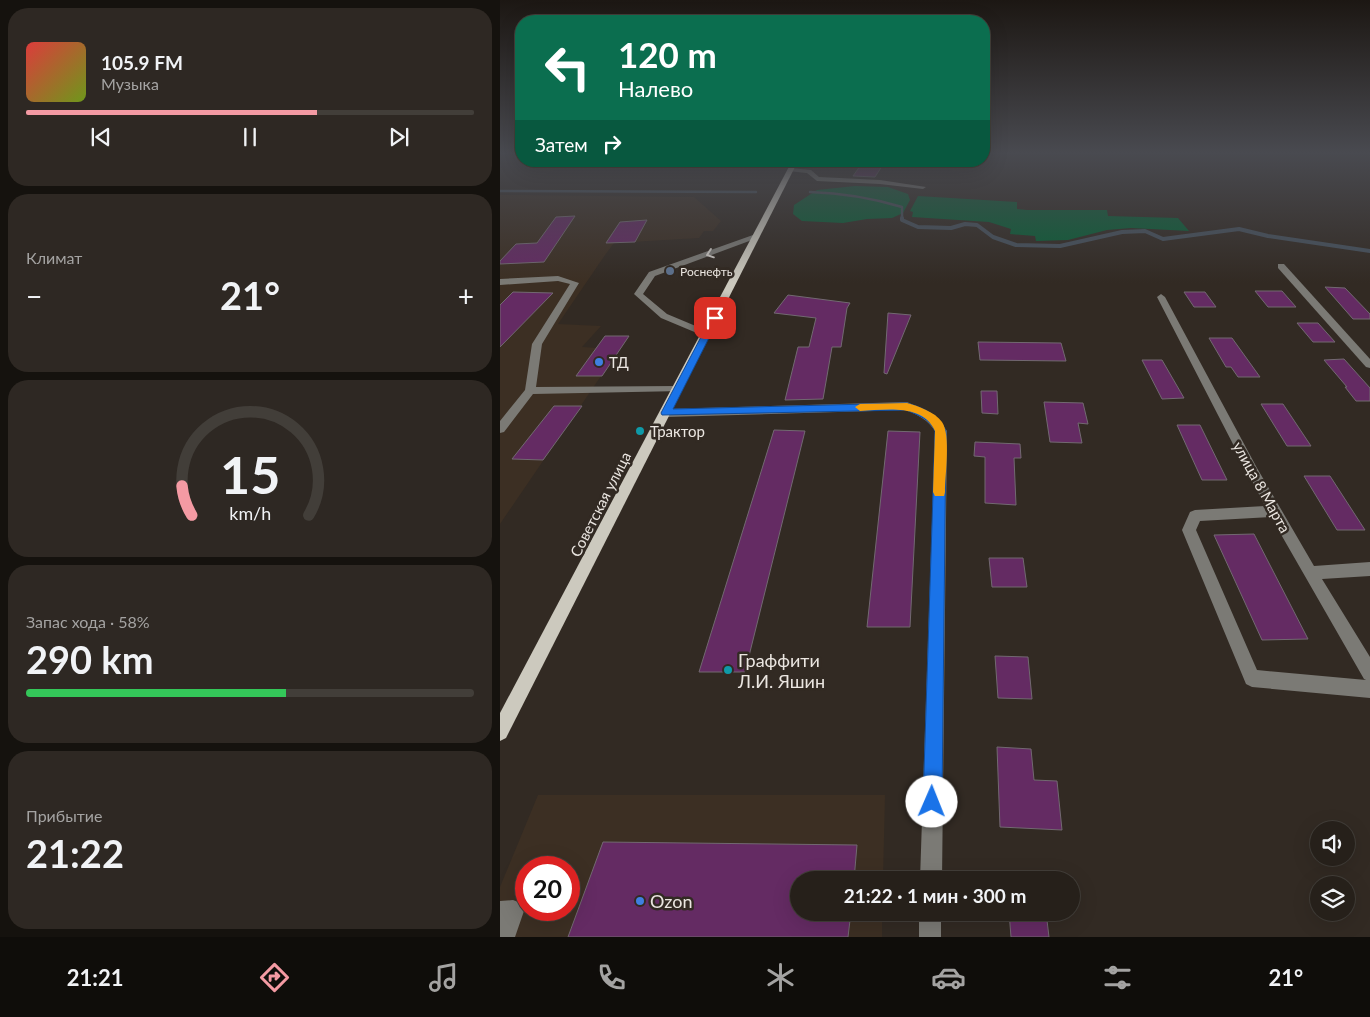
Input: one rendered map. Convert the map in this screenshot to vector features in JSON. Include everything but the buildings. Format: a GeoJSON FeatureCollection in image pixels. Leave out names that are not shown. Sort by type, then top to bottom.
{"type":"FeatureCollection","features":[{"type":"Feature","properties":{"kind":"main road","name":"Советская улица"},"geometry":{"type":"LineString","coordinates":[[500,732],[777,196]]}},
{"type":"Feature","properties":{"kind":"street"},"geometry":{"type":"LineString","coordinates":[[707,334],[664,316],[638,294],[652,274],[756,237]]}},
{"type":"Feature","properties":{"kind":"street"},"geometry":{"type":"LineString","coordinates":[[1281,266],[1370,365]]}},
{"type":"Feature","properties":{"kind":"street"},"geometry":{"type":"LineString","coordinates":[[500,282],[558,278],[575,283],[537,344],[530,391],[502,425]]}},
{"type":"Feature","properties":{"kind":"street","name":"улица 8 Марта"},"geometry":{"type":"LineString","coordinates":[[1161,297],[1275,511],[1370,673]]}},
{"type":"Feature","properties":{"kind":"street"},"geometry":{"type":"LineString","coordinates":[[530,391],[678,389]]}},
{"type":"Feature","properties":{"kind":"street"},"geometry":{"type":"LineString","coordinates":[[666,413],[907,406],[927,415],[937,423],[941,431],[931,871]]}},
{"type":"Feature","properties":{"kind":"street"},"geometry":{"type":"LineString","coordinates":[[1275,511],[1218,513],[1195,516],[1189,530],[1252,678],[1370,689]]}},
{"type":"Feature","properties":{"kind":"street"},"geometry":{"type":"LineString","coordinates":[[1310,573],[1370,569]]}},
{"type":"Feature","properties":{"kind":"street"},"geometry":{"type":"LineString","coordinates":[[500,912],[513,912],[504,937]]}},
{"type":"Feature","properties":{"kind":"street"},"geometry":{"type":"LineString","coordinates":[[930,921],[930,937]]}},
{"type":"Feature","properties":{"kind":"shaded area"},"geometry":{"type":"Polygon","coordinates":[[[500,196],[694,197],[721,221],[713,231],[704,231],[699,238],[614,243],[558,324],[601,326],[582,347],[597,348],[576,376],[601,376],[500,524],[500,196]]]}},
{"type":"Feature","properties":{"kind":"shaded area"},"geometry":{"type":"Polygon","coordinates":[[[538,795],[885,795],[883,871],[790,871],[790,921],[882,921],[882,937],[500,937],[500,887],[538,795]]]}},
{"type":"Feature","properties":{"kind":"green space"},"geometry":{"type":"Polygon","coordinates":[[[808,196],[909,196],[910,200],[903,213],[892,218],[867,219],[843,223],[802,221],[793,214],[794,205],[808,196]]]}},
{"type":"Feature","properties":{"kind":"green space"},"geometry":{"type":"Polygon","coordinates":[[[918,196],[1017,202],[1017,209],[1027,210],[1107,210],[1108,216],[1178,218],[1189,231],[1131,228],[1107,230],[1068,240],[1036,241],[1035,236],[1010,234],[1011,229],[989,222],[912,217],[913,212],[910,211],[918,196]]]}},
{"type":"Feature","properties":{"kind":"waterway"},"geometry":{"type":"LineString","coordinates":[[854,196],[902,207],[902,220],[918,227],[951,228],[965,224],[977,225],[993,237],[1016,245],[1060,246],[1122,232],[1145,231],[1163,239],[1239,229],[1268,236],[1370,251]]}},
{"type":"Feature","properties":{"kind":"slow traffic"},"geometry":{"type":"LineString","coordinates":[[860,407],[907,406],[927,415],[937,423],[941,431],[939,492]]}},
{"type":"Feature","properties":{"kind":"place","name":"Роснефть"},"geometry":{"type":"Point","coordinates":[670,271]}},
{"type":"Feature","properties":{"kind":"place","name":"ТД"},"geometry":{"type":"Point","coordinates":[599,362]}},
{"type":"Feature","properties":{"kind":"place","name":"Трактор"},"geometry":{"type":"Point","coordinates":[640,431]}},
{"type":"Feature","properties":{"kind":"place","name":"Граффити Л.И. Яшин"},"geometry":{"type":"Point","coordinates":[728,670]}},
{"type":"Feature","properties":{"kind":"place","name":"Ozon"},"geometry":{"type":"Point","coordinates":[640,901]}},
{"type":"Feature","properties":{"kind":"route"},"geometry":{"type":"LineString","coordinates":[[715,318],[666,413],[907,406],[927,415],[937,423],[941,431],[932,802]]}}]}
